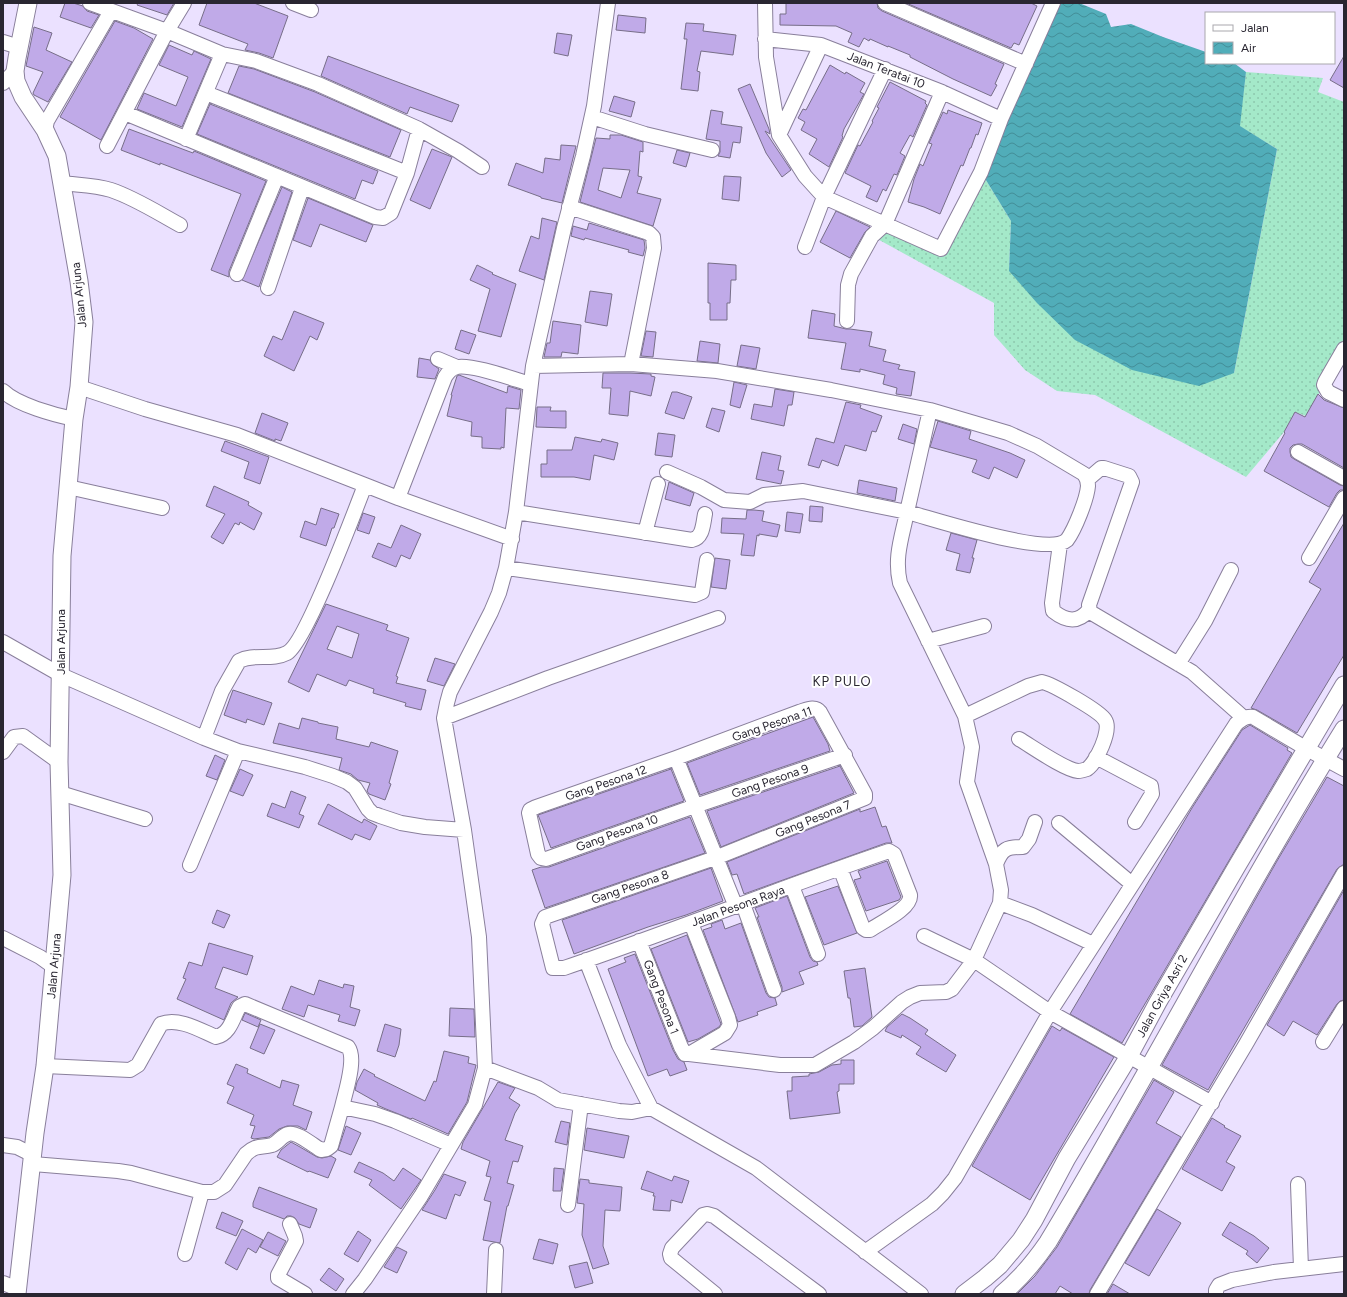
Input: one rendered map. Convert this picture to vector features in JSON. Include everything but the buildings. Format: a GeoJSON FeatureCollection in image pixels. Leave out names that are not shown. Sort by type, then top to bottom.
{"type":"FeatureCollection","features":[{"type":"Feature","properties":{"kind":"street","name":"Jalan Arjuna"},"geometry":{"type":"LineString","coordinates":[[13,1288],[33,1160],[45,1066],[62,875],[59,762],[62,556],[84,322],[79,281],[57,156],[45,130],[23,97],[16,81],[9,77],[11,45],[28,3]]}},
{"type":"Feature","properties":{"kind":"street"},"geometry":{"type":"LineString","coordinates":[[90,3],[167,31],[222,54],[256,61],[318,84],[419,129],[458,151],[482,167]]}},
{"type":"Feature","properties":{"kind":"street"},"geometry":{"type":"LineString","coordinates":[[107,146],[167,31],[184,3]]}},
{"type":"Feature","properties":{"kind":"street"},"geometry":{"type":"LineString","coordinates":[[293,3],[311,10]]}},
{"type":"Feature","properties":{"kind":"street"},"geometry":{"type":"LineString","coordinates":[[353,1294],[416,1202],[475,1105],[486,1068],[479,937],[464,830],[444,718],[450,692],[491,612],[499,593],[506,568],[516,512],[533,366],[569,207],[592,116],[608,3]]}},
{"type":"Feature","properties":{"kind":"street"},"geometry":{"type":"LineString","coordinates":[[764,3],[768,78],[774,96],[779,135],[805,176],[824,197],[941,250],[981,172],[1001,119],[1026,64],[1047,5]]}},
{"type":"Feature","properties":{"kind":"street"},"geometry":{"type":"LineString","coordinates":[[885,3],[1026,64]]}},
{"type":"Feature","properties":{"kind":"street"},"geometry":{"type":"LineString","coordinates":[[45,130],[47,121],[111,11]]}},
{"type":"Feature","properties":{"kind":"street","name":"Jalan Teratai 10"},"geometry":{"type":"LineString","coordinates":[[765,39],[821,45],[942,92],[1001,119]]}},
{"type":"Feature","properties":{"kind":"street"},"geometry":{"type":"LineString","coordinates":[[779,135],[821,45]]}},
{"type":"Feature","properties":{"kind":"street"},"geometry":{"type":"LineString","coordinates":[[186,139],[222,54]]}},
{"type":"Feature","properties":{"kind":"street"},"geometry":{"type":"LineString","coordinates":[[805,247],[824,197],[885,69]]}},
{"type":"Feature","properties":{"kind":"street"},"geometry":{"type":"LineString","coordinates":[[847,321],[850,278],[872,236],[885,224],[942,92]]}},
{"type":"Feature","properties":{"kind":"street"},"geometry":{"type":"LineString","coordinates":[[206,93],[407,173]]}},
{"type":"Feature","properties":{"kind":"street"},"geometry":{"type":"LineString","coordinates":[[125,113],[302,188],[374,217],[383,218],[391,213],[407,173],[419,129]]}},
{"type":"Feature","properties":{"kind":"street"},"geometry":{"type":"LineString","coordinates":[[592,116],[645,134],[712,150]]}},
{"type":"Feature","properties":{"kind":"street"},"geometry":{"type":"LineString","coordinates":[[237,274],[276,176]]}},
{"type":"Feature","properties":{"kind":"street"},"geometry":{"type":"LineString","coordinates":[[62,183],[96,186],[110,190],[124,195],[180,225]]}},
{"type":"Feature","properties":{"kind":"street"},"geometry":{"type":"LineString","coordinates":[[268,288],[302,188]]}},
{"type":"Feature","properties":{"kind":"street"},"geometry":{"type":"LineString","coordinates":[[569,207],[649,234],[653,237],[654,248],[631,364]]}},
{"type":"Feature","properties":{"kind":"street"},"geometry":{"type":"LineString","coordinates":[[1344,349],[1324,385],[1328,392],[1344,400]]}},
{"type":"Feature","properties":{"kind":"street"},"geometry":{"type":"LineString","coordinates":[[438,358],[457,367],[472,367],[530,384]]}},
{"type":"Feature","properties":{"kind":"street"},"geometry":{"type":"LineString","coordinates":[[533,366],[631,364],[717,371],[831,390],[930,410],[1008,433],[1037,446],[1084,474],[1088,480],[1088,487],[1083,506],[1069,538],[1060,544],[1044,545],[1030,544],[907,512],[803,491],[764,495],[750,502],[724,500],[701,487],[667,472]]}},
{"type":"Feature","properties":{"kind":"street"},"geometry":{"type":"LineString","coordinates":[[398,498],[445,377],[449,371],[457,367]]}},
{"type":"Feature","properties":{"kind":"street"},"geometry":{"type":"LineString","coordinates":[[79,387],[145,409],[237,435],[398,498],[512,539]]}},
{"type":"Feature","properties":{"kind":"street"},"geometry":{"type":"LineString","coordinates":[[3,392],[19,401],[49,414],[74,419]]}},
{"type":"Feature","properties":{"kind":"street"},"geometry":{"type":"LineString","coordinates":[[687,1053],[780,1066],[815,1065],[854,1042],[910,997],[920,993],[951,990],[974,960],[1000,903],[1001,890],[996,864],[967,782],[972,747],[965,716],[900,583],[897,570],[898,556],[907,512],[930,410]]}},
{"type":"Feature","properties":{"kind":"street"},"geometry":{"type":"LineString","coordinates":[[1298,452],[1344,478]]}},
{"type":"Feature","properties":{"kind":"street"},"geometry":{"type":"LineString","coordinates":[[1088,480],[1101,468],[1104,468],[1130,476],[1132,482],[1089,606],[1091,613],[1192,672],[1244,718]]}},
{"type":"Feature","properties":{"kind":"street"},"geometry":{"type":"LineString","coordinates":[[645,533],[658,484]]}},
{"type":"Feature","properties":{"kind":"street"},"geometry":{"type":"LineString","coordinates":[[204,738],[222,691],[240,661],[253,657],[282,655],[291,650],[295,645],[304,629],[342,544],[365,485]]}},
{"type":"Feature","properties":{"kind":"street"},"geometry":{"type":"LineString","coordinates":[[68,487],[162,508]]}},
{"type":"Feature","properties":{"kind":"street"},"geometry":{"type":"LineString","coordinates":[[1309,558],[1344,498]]}},
{"type":"Feature","properties":{"kind":"street"},"geometry":{"type":"LineString","coordinates":[[516,512],[695,540],[701,534],[705,514]]}},
{"type":"Feature","properties":{"kind":"street"},"geometry":{"type":"LineString","coordinates":[[1060,544],[1052,602],[1053,611],[1064,618],[1076,620],[1084,616],[1090,610]]}},
{"type":"Feature","properties":{"kind":"street"},"geometry":{"type":"LineString","coordinates":[[506,568],[695,595],[702,592],[707,560]]}},
{"type":"Feature","properties":{"kind":"street"},"geometry":{"type":"LineString","coordinates":[[1178,664],[1205,621],[1231,570]]}},
{"type":"Feature","properties":{"kind":"street"},"geometry":{"type":"LineString","coordinates":[[444,718],[548,678],[718,618]]}},
{"type":"Feature","properties":{"kind":"street"},"geometry":{"type":"LineString","coordinates":[[928,641],[984,626]]}},
{"type":"Feature","properties":{"kind":"street"},"geometry":{"type":"LineString","coordinates":[[3,642],[61,675],[204,738],[238,751],[305,767],[347,782],[355,788],[372,813],[401,823],[425,827],[464,830]]}},
{"type":"Feature","properties":{"kind":"street"},"geometry":{"type":"LineString","coordinates":[[965,716],[1038,682],[1045,683],[1079,701],[1106,720],[1107,733],[1096,757],[1091,765],[1082,771],[1074,770],[1044,755],[1019,739]]}},
{"type":"Feature","properties":{"kind":"street","name":"Jalan Griya Asri 2"},"geometry":{"type":"LineString","coordinates":[[964,1294],[1000,1265],[1021,1240],[1034,1220],[1067,1158],[1130,1056],[1158,1002],[1236,866],[1344,685]]}},
{"type":"Feature","properties":{"kind":"street","name":"Gang Pesona 11"},"geometry":{"type":"LineString","coordinates":[[676,758],[799,712],[814,708],[819,709],[845,755]]}},
{"type":"Feature","properties":{"kind":"street"},"geometry":{"type":"LineString","coordinates":[[865,1252],[932,1204],[951,1183],[1050,1012],[1236,724],[1248,716],[1258,718],[1307,749],[1344,769]]}},
{"type":"Feature","properties":{"kind":"street","name":"Jalan Griya Asri 2"},"geometry":{"type":"LineString","coordinates":[[1002,1294],[1023,1273],[1048,1242],[1083,1184],[1148,1067],[1344,729]]}},
{"type":"Feature","properties":{"kind":"street"},"geometry":{"type":"LineString","coordinates":[[3,752],[14,737],[20,735],[59,762]]}},
{"type":"Feature","properties":{"kind":"street"},"geometry":{"type":"LineString","coordinates":[[190,865],[238,751]]}},
{"type":"Feature","properties":{"kind":"street","name":"Gang Pesona 9"},"geometry":{"type":"LineString","coordinates":[[695,806],[845,755]]}},
{"type":"Feature","properties":{"kind":"street","name":"Gang Pesona 7"},"geometry":{"type":"LineString","coordinates":[[715,858],[865,798],[865,794],[845,755]]}},
{"type":"Feature","properties":{"kind":"street"},"geometry":{"type":"LineString","coordinates":[[1096,757],[1152,788],[1152,794],[1135,822]]}},
{"type":"Feature","properties":{"kind":"street"},"geometry":{"type":"LineString","coordinates":[[676,758],[715,858],[739,905],[774,990]]}},
{"type":"Feature","properties":{"kind":"street","name":"Gang Pesona 12"},"geometry":{"type":"LineString","coordinates":[[539,856],[529,815],[530,810],[676,758]]}},
{"type":"Feature","properties":{"kind":"street"},"geometry":{"type":"LineString","coordinates":[[60,793],[145,819]]}},
{"type":"Feature","properties":{"kind":"street","name":"Gang Pesona 10"},"geometry":{"type":"LineString","coordinates":[[539,856],[546,859],[695,806]]}},
{"type":"Feature","properties":{"kind":"street"},"geometry":{"type":"LineString","coordinates":[[996,864],[1000,853],[1012,847],[1023,847],[1029,839],[1035,822]]}},
{"type":"Feature","properties":{"kind":"street"},"geometry":{"type":"LineString","coordinates":[[1059,823],[1132,884]]}},
{"type":"Feature","properties":{"kind":"street","name":"Jalan Pesona Raya"},"geometry":{"type":"LineString","coordinates":[[553,968],[564,968],[692,923],[840,868],[891,851],[894,854],[911,899],[904,908],[870,930],[866,930],[863,928],[840,868]]}},
{"type":"Feature","properties":{"kind":"street","name":"Gang Pesona 8"},"geometry":{"type":"LineString","coordinates":[[553,968],[542,924],[545,917],[715,858]]}},
{"type":"Feature","properties":{"kind":"street"},"geometry":{"type":"LineString","coordinates":[[1097,1294],[1212,1102],[1343,876]]}},
{"type":"Feature","properties":{"kind":"street"},"geometry":{"type":"LineString","coordinates":[[792,886],[818,954]]}},
{"type":"Feature","properties":{"kind":"street"},"geometry":{"type":"LineString","coordinates":[[1000,903],[1032,915],[1093,944]]}},
{"type":"Feature","properties":{"kind":"street"},"geometry":{"type":"LineString","coordinates":[[687,1053],[725,1033],[730,1025],[692,923]]}},
{"type":"Feature","properties":{"kind":"street"},"geometry":{"type":"LineString","coordinates":[[924,936],[974,960],[1050,1012],[1212,1102]]}},
{"type":"Feature","properties":{"kind":"street"},"geometry":{"type":"LineString","coordinates":[[3,938],[40,957],[54,967]]}},
{"type":"Feature","properties":{"kind":"street","name":"Gang Pesona 1"},"geometry":{"type":"LineString","coordinates":[[639,941],[687,1053]]}},
{"type":"Feature","properties":{"kind":"street"},"geometry":{"type":"LineString","coordinates":[[586,960],[619,1045],[652,1108],[756,1168],[921,1294]]}},
{"type":"Feature","properties":{"kind":"street"},"geometry":{"type":"LineString","coordinates":[[3,1145],[17,1147],[33,1160],[132,1173],[202,1192],[214,1192],[221,1188],[250,1150],[258,1146],[274,1144],[287,1134],[292,1133],[321,1150],[327,1149],[331,1146],[350,1073],[351,1051],[348,1046],[245,1004],[239,1007],[225,1033],[216,1037],[186,1024],[167,1021],[161,1024],[138,1065],[130,1070],[45,1066]]}},
{"type":"Feature","properties":{"kind":"street"},"geometry":{"type":"LineString","coordinates":[[1323,1042],[1340,1024],[1344,1008]]}},
{"type":"Feature","properties":{"kind":"street"},"geometry":{"type":"LineString","coordinates":[[486,1068],[538,1088],[558,1100],[625,1112],[652,1108]]}},
{"type":"Feature","properties":{"kind":"street"},"geometry":{"type":"LineString","coordinates":[[568,1205],[581,1104]]}},
{"type":"Feature","properties":{"kind":"street"},"geometry":{"type":"LineString","coordinates":[[342,1107],[389,1118],[451,1145]]}},
{"type":"Feature","properties":{"kind":"street"},"geometry":{"type":"LineString","coordinates":[[1298,1184],[1301,1269]]}},
{"type":"Feature","properties":{"kind":"street"},"geometry":{"type":"LineString","coordinates":[[185,1254],[202,1192]]}},
{"type":"Feature","properties":{"kind":"street"},"geometry":{"type":"LineString","coordinates":[[715,1294],[671,1258],[670,1254],[672,1248],[702,1215],[707,1214],[714,1216],[819,1294]]}},
{"type":"Feature","properties":{"kind":"street"},"geometry":{"type":"LineString","coordinates":[[290,1224],[296,1236],[296,1241],[278,1275],[278,1278],[305,1294]]}},
{"type":"Feature","properties":{"kind":"street"},"geometry":{"type":"LineString","coordinates":[[494,1294],[496,1250]]}},
{"type":"Feature","properties":{"kind":"street"},"geometry":{"type":"LineString","coordinates":[[1216,1294],[1216,1290],[1219,1285],[1228,1282],[1274,1272],[1344,1264]]}},
{"type":"Feature","properties":{"kind":"shaded area"},"geometry":{"type":"Polygon","coordinates":[[[1246,72],[1323,78],[1318,92],[1344,102],[1344,349],[1306,416],[1295,412],[1284,432],[1246,477],[1095,395],[1057,391],[1025,370],[994,335],[994,303],[872,236],[885,224],[941,249],[981,172],[1011,221],[1009,271],[1234,373],[1277,149],[1239,126],[1246,72]]]}},
{"type":"Feature","properties":{"kind":"water"},"geometry":{"type":"Polygon","coordinates":[[[1053,3],[1079,3],[1106,14],[1111,27],[1131,24],[1205,52],[1205,64],[1235,64],[1246,72],[1240,126],[1277,149],[1234,373],[1199,386],[1132,370],[1075,340],[1037,303],[1009,271],[1011,221],[981,172],[1053,3]]]}},
{"type":"Feature","properties":{"kind":"district","name":"KP PULO"},"geometry":{"type":"Point","coordinates":[842,681]}}]}
